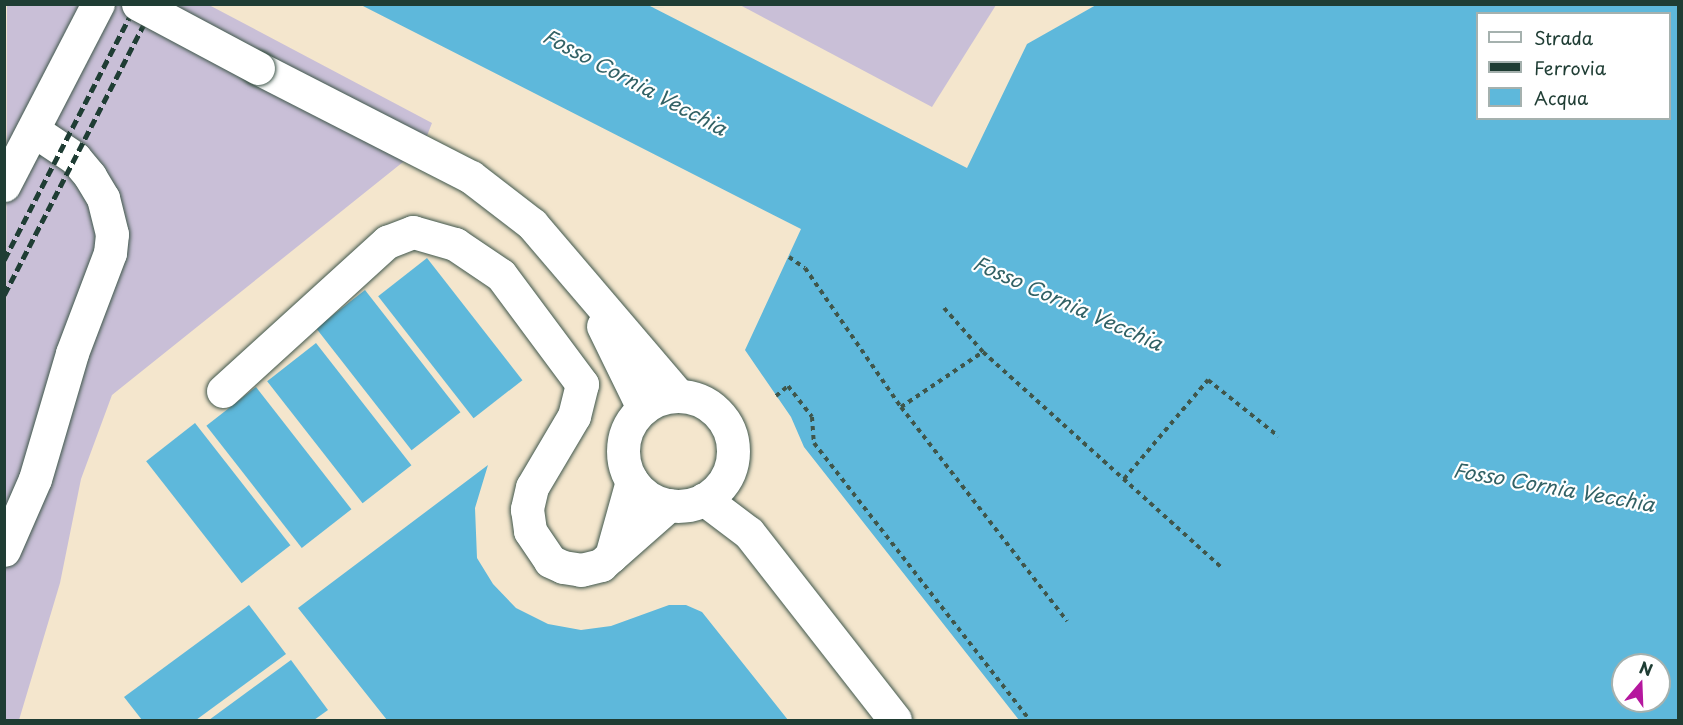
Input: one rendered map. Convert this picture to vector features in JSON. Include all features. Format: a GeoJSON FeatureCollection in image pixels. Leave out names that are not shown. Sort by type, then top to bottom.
{"type":"FeatureCollection","features":[{"type":"Feature","properties":{"kind":"street"},"geometry":{"type":"LineString","coordinates":[[4,185],[98,4]]}},
{"type":"Feature","properties":{"kind":"street"},"geometry":{"type":"LineString","coordinates":[[138,4],[471,177],[532,224],[679,396],[708,405],[720,416],[732,445],[727,475],[749,533]]}},
{"type":"Feature","properties":{"kind":"street"},"geometry":{"type":"LineString","coordinates":[[4,550],[34,479],[72,353],[110,253],[112,234],[104,198],[90,176],[75,158],[33,130]]}},
{"type":"Feature","properties":{"kind":"street"},"geometry":{"type":"LineString","coordinates":[[223,392],[387,242],[413,232],[455,244],[501,275],[582,384],[574,416],[532,487],[527,509],[530,531],[550,561],[563,567],[581,570],[601,566],[669,505]]}},
{"type":"Feature","properties":{"kind":"street"},"geometry":{"type":"LineString","coordinates":[[583,284],[644,408]]}},
{"type":"Feature","properties":{"kind":"street"},"geometry":{"type":"LineString","coordinates":[[679,396],[644,408],[629,427],[623,450],[632,481],[643,493],[669,505],[689,504],[705,499],[727,475]]}},
{"type":"Feature","properties":{"kind":"street"},"geometry":{"type":"LineString","coordinates":[[611,556],[632,481]]}},
{"type":"Feature","properties":{"kind":"street"},"geometry":{"type":"LineString","coordinates":[[705,499],[749,533],[895,720]]}},
{"type":"Feature","properties":{"kind":"path"},"geometry":{"type":"LineString","coordinates":[[789,257],[804,268],[901,407],[1068,621]]}},
{"type":"Feature","properties":{"kind":"path"},"geometry":{"type":"LineString","coordinates":[[944,308],[983,352],[1222,567]]}},
{"type":"Feature","properties":{"kind":"path"},"geometry":{"type":"LineString","coordinates":[[901,407],[983,352]]}},
{"type":"Feature","properties":{"kind":"path"},"geometry":{"type":"LineString","coordinates":[[1124,479],[1208,380],[1278,436]]}},
{"type":"Feature","properties":{"kind":"path"},"geometry":{"type":"LineString","coordinates":[[776,396],[788,386],[812,417],[814,443],[1030,720]]}},
{"type":"Feature","properties":{"kind":"shaded area"},"geometry":{"type":"Polygon","coordinates":[[[7,4],[209,5],[432,123],[423,146],[112,395],[81,479],[60,583],[19,720],[5,720],[7,4]]]}},
{"type":"Feature","properties":{"kind":"shaded area"},"geometry":{"type":"Polygon","coordinates":[[[740,5],[996,5],[932,107],[740,5]]]}},
{"type":"Feature","properties":{"kind":"water","name":"Fosso Cornia Vecchia"},"geometry":{"type":"Polygon","coordinates":[[[361,5],[648,5],[967,168],[1027,44],[1096,5],[1678,5],[1678,720],[1019,720],[804,447],[791,417],[745,350],[801,229],[361,5]]]}},
{"type":"Feature","properties":{"kind":"water"},"geometry":{"type":"Polygon","coordinates":[[[427,258],[522,380],[474,418],[378,296],[427,258]]]}},
{"type":"Feature","properties":{"kind":"water"},"geometry":{"type":"Polygon","coordinates":[[[365,290],[460,412],[412,450],[316,328],[365,290]]]}},
{"type":"Feature","properties":{"kind":"water"},"geometry":{"type":"Polygon","coordinates":[[[316,343],[411,465],[363,503],[267,381],[316,343]]]}},
{"type":"Feature","properties":{"kind":"water"},"geometry":{"type":"Polygon","coordinates":[[[256,387],[351,509],[302,548],[206,426],[256,387]]]}},
{"type":"Feature","properties":{"kind":"water"},"geometry":{"type":"Polygon","coordinates":[[[195,423],[290,545],[242,583],[146,461],[195,423]]]}},
{"type":"Feature","properties":{"kind":"water"},"geometry":{"type":"Polygon","coordinates":[[[488,465],[475,508],[477,558],[493,584],[516,608],[548,624],[581,630],[611,626],[669,605],[686,605],[702,612],[788,720],[387,720],[298,608],[488,465]]]}},
{"type":"Feature","properties":{"kind":"water"},"geometry":{"type":"Polygon","coordinates":[[[249,605],[286,654],[196,720],[142,720],[124,697],[249,605]]]}},
{"type":"Feature","properties":{"kind":"water"},"geometry":{"type":"Polygon","coordinates":[[[291,660],[328,710],[314,720],[209,720],[291,660]]]}},
{"type":"Feature","properties":{"kind":"railway"},"geometry":{"type":"LineString","coordinates":[[4,260],[136,4]]}},
{"type":"Feature","properties":{"kind":"railway"},"geometry":{"type":"LineString","coordinates":[[4,295],[154,4]]}}]}
